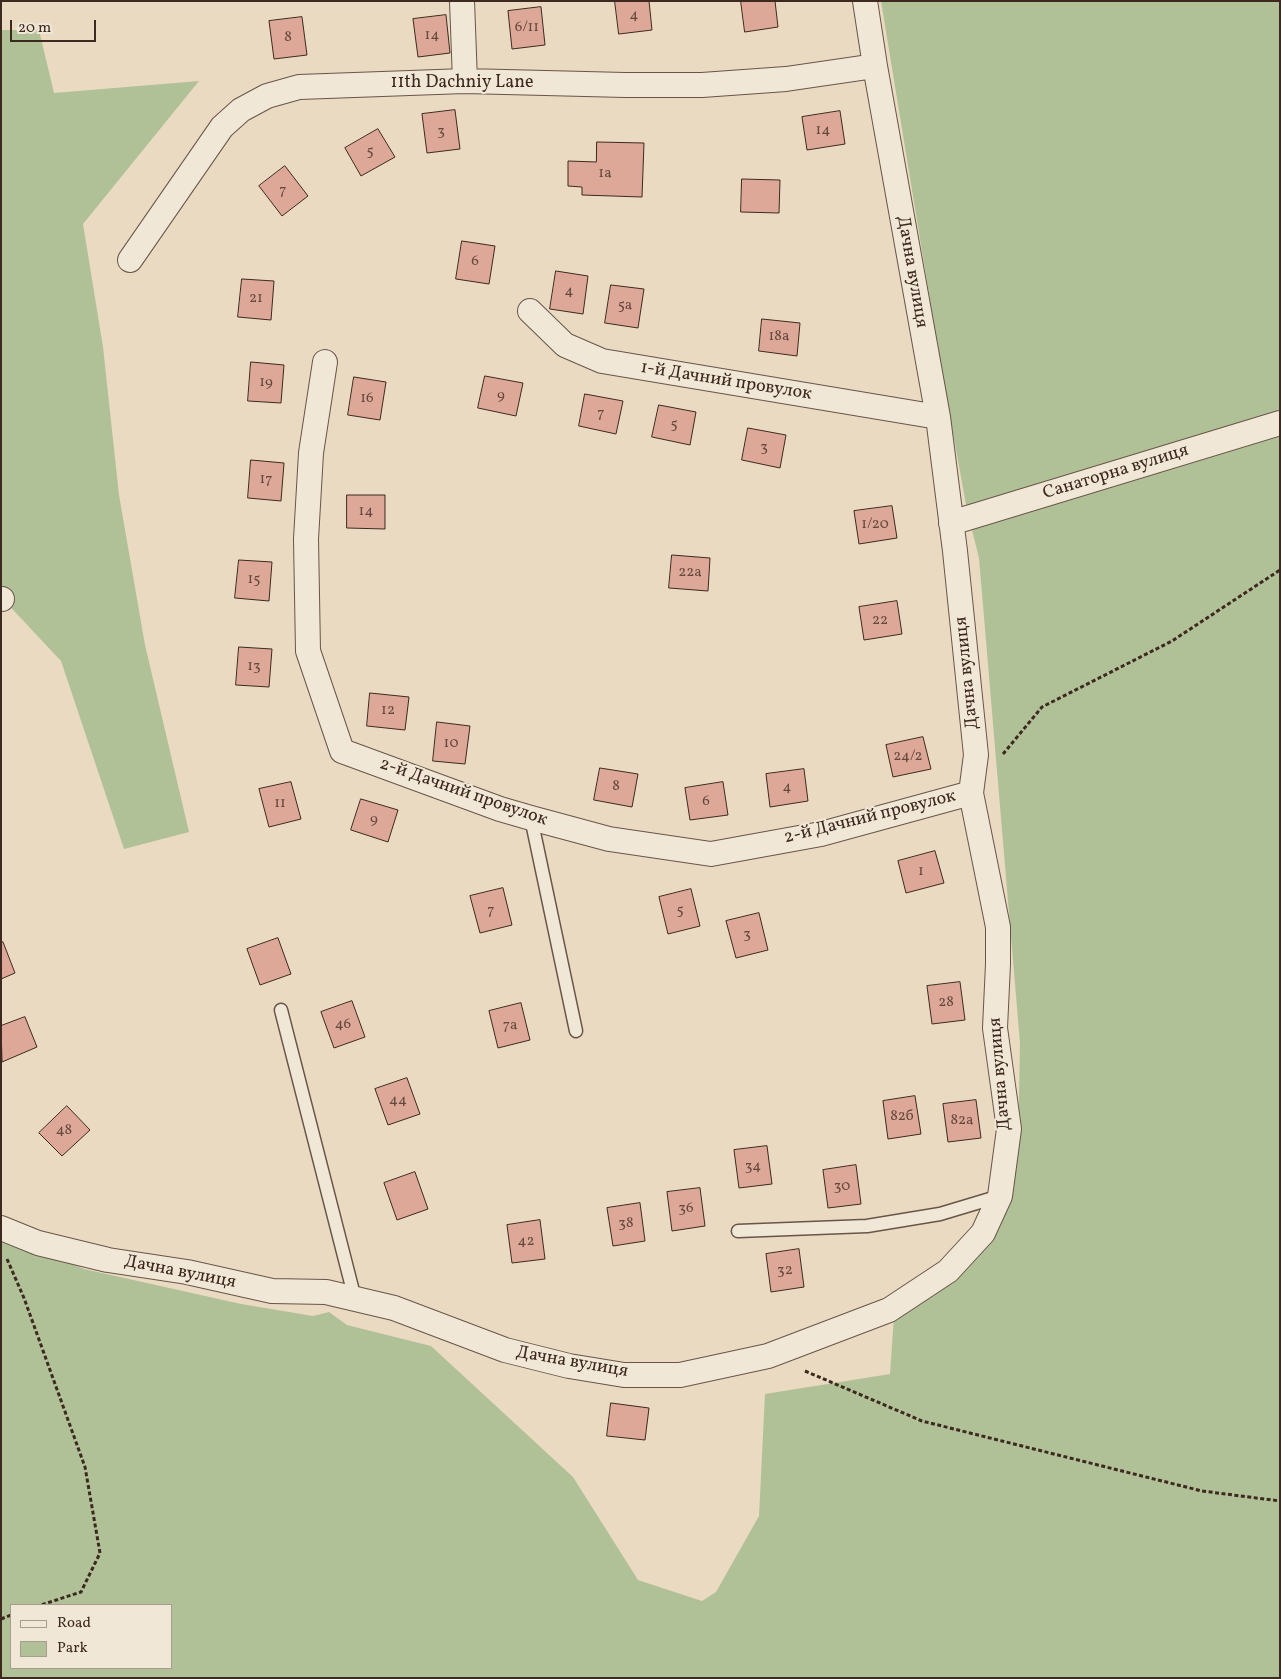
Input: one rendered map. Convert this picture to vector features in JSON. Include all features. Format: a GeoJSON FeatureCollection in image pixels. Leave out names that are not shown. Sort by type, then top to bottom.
{"type":"FeatureCollection","features":[{"type":"Feature","properties":{"kind":"street"},"geometry":{"type":"LineString","coordinates":[[462,1],[465,81]]}},
{"type":"Feature","properties":{"kind":"street","name":"Дачна вулиця"},"geometry":{"type":"LineString","coordinates":[[1,1228],[38,1242],[108,1260],[187,1272],[272,1291],[326,1292],[394,1308],[505,1350],[570,1366],[624,1375],[680,1375],[768,1356],[889,1310],[948,1271],[983,1232],[1000,1196],[1008,1129],[995,1028],[998,927],[971,793],[976,755],[938,416],[865,1]]}},
{"type":"Feature","properties":{"kind":"street","name":"11th Dachniy Lane"},"geometry":{"type":"LineString","coordinates":[[130,260],[222,127],[241,110],[260,99],[300,87],[465,81],[625,86],[702,85],[786,79],[875,66]]}},
{"type":"Feature","properties":{"kind":"street","name":"1-й Дачний провулок"},"geometry":{"type":"LineString","coordinates":[[530,311],[565,345],[602,361],[938,416]]}},
{"type":"Feature","properties":{"kind":"street","name":"2-й Дачний провулок"},"geometry":{"type":"LineString","coordinates":[[325,362],[312,453],[306,539],[308,651],[342,751],[500,810],[609,839],[711,854],[821,834],[971,793]]}},
{"type":"Feature","properties":{"kind":"street","name":"Санаторна вулиця"},"geometry":{"type":"LineString","coordinates":[[951,523],[1280,423]]}},
{"type":"Feature","properties":{"kind":"lane"},"geometry":{"type":"LineString","coordinates":[[531,818],[576,1031]]}},
{"type":"Feature","properties":{"kind":"lane"},"geometry":{"type":"LineString","coordinates":[[281,1010],[355,1299]]}},
{"type":"Feature","properties":{"kind":"lane"},"geometry":{"type":"LineString","coordinates":[[738,1231],[868,1226],[940,1214],[1000,1196]]}},
{"type":"Feature","properties":{"kind":"path"},"geometry":{"type":"LineString","coordinates":[[1000,757],[1042,707],[1172,641],[1280,570]]}},
{"type":"Feature","properties":{"kind":"path"},"geometry":{"type":"LineString","coordinates":[[5,1255],[24,1298],[86,1467],[100,1553],[81,1592],[44,1604]]}},
{"type":"Feature","properties":{"kind":"path"},"geometry":{"type":"LineString","coordinates":[[768,1356],[922,1421],[1202,1490],[1280,1500]]}},
{"type":"Feature","properties":{"kind":"green space"},"geometry":{"type":"Polygon","coordinates":[[[881,1],[1280,1],[1280,1678],[1,1678],[1,1232],[84,1269],[241,1304],[313,1316],[329,1312],[347,1325],[431,1346],[573,1477],[638,1580],[702,1601],[716,1592],[759,1516],[765,1394],[890,1374],[894,1316],[953,1278],[1018,1148],[1020,1043],[979,558],[967,510],[942,373],[881,1]]]}},
{"type":"Feature","properties":{"kind":"green space"},"geometry":{"type":"Polygon","coordinates":[[[1,30],[39,30],[54,93],[199,81],[83,224],[103,347],[119,495],[145,645],[189,832],[124,849],[61,661],[1,597],[1,30]]]}},
{"type":"Feature","properties":{"kind":"building"},"geometry":{"type":"Polygon","coordinates":[[[615,1],[649,1],[652,30],[619,34],[615,1]]]}},
{"type":"Feature","properties":{"kind":"building"},"geometry":{"type":"Polygon","coordinates":[[[741,1],[775,1],[778,27],[745,32],[741,1]]]}},
{"type":"Feature","properties":{"kind":"building"},"geometry":{"type":"Polygon","coordinates":[[[541,7],[545,45],[512,49],[508,11],[541,7]]]}},
{"type":"Feature","properties":{"kind":"building"},"geometry":{"type":"Polygon","coordinates":[[[446,15],[450,53],[418,57],[413,19],[446,15]]]}},
{"type":"Feature","properties":{"kind":"building"},"geometry":{"type":"Polygon","coordinates":[[[302,17],[307,55],[274,59],[269,21],[302,17]]]}},
{"type":"Feature","properties":{"kind":"building"},"geometry":{"type":"Polygon","coordinates":[[[455,110],[460,149],[427,153],[422,114],[455,110]]]}},
{"type":"Feature","properties":{"kind":"building"},"geometry":{"type":"Polygon","coordinates":[[[840,111],[845,144],[807,150],[802,117],[840,111]]]}},
{"type":"Feature","properties":{"kind":"building"},"geometry":{"type":"Polygon","coordinates":[[[378,129],[395,157],[361,176],[345,148],[378,129]]]}},
{"type":"Feature","properties":{"kind":"building"},"geometry":{"type":"Polygon","coordinates":[[[597,142],[644,143],[642,197],[582,195],[582,187],[568,186],[568,161],[596,162],[597,142]]]}},
{"type":"Feature","properties":{"kind":"building"},"geometry":{"type":"Polygon","coordinates":[[[285,166],[308,196],[282,216],[259,186],[285,166]]]}},
{"type":"Feature","properties":{"kind":"building"},"geometry":{"type":"Polygon","coordinates":[[[742,179],[780,180],[779,213],[741,212],[742,179]]]}},
{"type":"Feature","properties":{"kind":"building"},"geometry":{"type":"Polygon","coordinates":[[[462,241],[495,246],[489,284],[456,279],[462,241]]]}},
{"type":"Feature","properties":{"kind":"building"},"geometry":{"type":"Polygon","coordinates":[[[556,271],[588,276],[583,314],[550,309],[556,271]]]}},
{"type":"Feature","properties":{"kind":"building"},"geometry":{"type":"Polygon","coordinates":[[[242,279],[274,281],[271,320],[238,317],[242,279]]]}},
{"type":"Feature","properties":{"kind":"building"},"geometry":{"type":"Polygon","coordinates":[[[611,285],[644,289],[638,328],[605,323],[611,285]]]}},
{"type":"Feature","properties":{"kind":"building"},"geometry":{"type":"Polygon","coordinates":[[[762,319],[800,323],[797,356],[759,351],[762,319]]]}},
{"type":"Feature","properties":{"kind":"building"},"geometry":{"type":"Polygon","coordinates":[[[251,362],[284,365],[281,403],[248,401],[251,362]]]}},
{"type":"Feature","properties":{"kind":"building"},"geometry":{"type":"Polygon","coordinates":[[[485,376],[523,383],[516,416],[478,408],[485,376]]]}},
{"type":"Feature","properties":{"kind":"building"},"geometry":{"type":"Polygon","coordinates":[[[354,377],[386,382],[380,420],[348,415],[354,377]]]}},
{"type":"Feature","properties":{"kind":"building"},"geometry":{"type":"Polygon","coordinates":[[[585,394],[623,401],[616,434],[579,426],[585,394]]]}},
{"type":"Feature","properties":{"kind":"building"},"geometry":{"type":"Polygon","coordinates":[[[659,405],[696,412],[690,445],[652,437],[659,405]]]}},
{"type":"Feature","properties":{"kind":"building"},"geometry":{"type":"Polygon","coordinates":[[[748,428],[786,435],[780,468],[742,460],[748,428]]]}},
{"type":"Feature","properties":{"kind":"building"},"geometry":{"type":"Polygon","coordinates":[[[251,460],[284,463],[281,501],[248,498],[251,460]]]}},
{"type":"Feature","properties":{"kind":"building"},"geometry":{"type":"Polygon","coordinates":[[[347,495],[385,495],[385,529],[347,528],[347,495]]]}},
{"type":"Feature","properties":{"kind":"building"},"geometry":{"type":"Polygon","coordinates":[[[892,506],[897,538],[859,544],[854,511],[892,506]]]}},
{"type":"Feature","properties":{"kind":"building"},"geometry":{"type":"Polygon","coordinates":[[[672,555],[710,558],[708,591],[669,588],[672,555]]]}},
{"type":"Feature","properties":{"kind":"building"},"geometry":{"type":"Polygon","coordinates":[[[239,560],[272,562],[269,601],[235,598],[239,560]]]}},
{"type":"Feature","properties":{"kind":"building"},"geometry":{"type":"Polygon","coordinates":[[[897,601],[902,634],[864,640],[859,607],[897,601]]]}},
{"type":"Feature","properties":{"kind":"building"},"geometry":{"type":"Polygon","coordinates":[[[239,647],[272,649],[269,687],[236,685],[239,647]]]}},
{"type":"Feature","properties":{"kind":"building"},"geometry":{"type":"Polygon","coordinates":[[[370,693],[409,697],[405,730],[367,726],[370,693]]]}},
{"type":"Feature","properties":{"kind":"building"},"geometry":{"type":"Polygon","coordinates":[[[437,722],[470,726],[465,764],[433,761],[437,722]]]}},
{"type":"Feature","properties":{"kind":"building"},"geometry":{"type":"Polygon","coordinates":[[[923,737],[931,769],[893,777],[886,745],[923,737]]]}},
{"type":"Feature","properties":{"kind":"building"},"geometry":{"type":"Polygon","coordinates":[[[600,768],[638,774],[632,807],[594,800],[600,768]]]}},
{"type":"Feature","properties":{"kind":"building"},"geometry":{"type":"Polygon","coordinates":[[[804,769],[808,801],[770,807],[766,774],[804,769]]]}},
{"type":"Feature","properties":{"kind":"building"},"geometry":{"type":"Polygon","coordinates":[[[291,782],[301,819],[269,827],[259,789],[291,782]]]}},
{"type":"Feature","properties":{"kind":"building"},"geometry":{"type":"Polygon","coordinates":[[[723,782],[728,815],[690,820],[685,788],[723,782]]]}},
{"type":"Feature","properties":{"kind":"building"},"geometry":{"type":"Polygon","coordinates":[[[361,799],[398,810],[388,842],[351,830],[361,799]]]}},
{"type":"Feature","properties":{"kind":"building"},"geometry":{"type":"Polygon","coordinates":[[[935,851],[944,883],[906,893],[898,861],[935,851]]]}},
{"type":"Feature","properties":{"kind":"building"},"geometry":{"type":"Polygon","coordinates":[[[503,888],[512,925],[480,933],[470,896],[503,888]]]}},
{"type":"Feature","properties":{"kind":"building"},"geometry":{"type":"Polygon","coordinates":[[[691,889],[700,926],[668,934],[659,897],[691,889]]]}},
{"type":"Feature","properties":{"kind":"building"},"geometry":{"type":"Polygon","coordinates":[[[759,913],[768,950],[736,958],[726,921],[759,913]]]}},
{"type":"Feature","properties":{"kind":"building"},"geometry":{"type":"Polygon","coordinates":[[[278,938],[291,974],[260,985],[247,949],[278,938]]]}},
{"type":"Feature","properties":{"kind":"building"},"geometry":{"type":"Polygon","coordinates":[[[3,942],[15,973],[1,979],[1,943],[3,942]]]}},
{"type":"Feature","properties":{"kind":"building"},"geometry":{"type":"Polygon","coordinates":[[[960,982],[965,1020],[932,1024],[927,986],[960,982]]]}},
{"type":"Feature","properties":{"kind":"building"},"geometry":{"type":"Polygon","coordinates":[[[352,1001],[365,1037],[334,1048],[321,1012],[352,1001]]]}},
{"type":"Feature","properties":{"kind":"building"},"geometry":{"type":"Polygon","coordinates":[[[521,1003],[530,1040],[498,1048],[489,1011],[521,1003]]]}},
{"type":"Feature","properties":{"kind":"building"},"geometry":{"type":"Polygon","coordinates":[[[25,1017],[37,1047],[2,1062],[1,1026],[25,1017]]]}},
{"type":"Feature","properties":{"kind":"building"},"geometry":{"type":"Polygon","coordinates":[[[407,1078],[420,1114],[388,1125],[375,1089],[407,1078]]]}},
{"type":"Feature","properties":{"kind":"building"},"geometry":{"type":"Polygon","coordinates":[[[915,1096],[921,1134],[888,1139],[883,1101],[915,1096]]]}},
{"type":"Feature","properties":{"kind":"building"},"geometry":{"type":"Polygon","coordinates":[[[976,1100],[981,1138],[948,1142],[943,1104],[976,1100]]]}},
{"type":"Feature","properties":{"kind":"building"},"geometry":{"type":"Polygon","coordinates":[[[67,1106],[90,1130],[62,1156],[39,1133],[67,1106]]]}},
{"type":"Feature","properties":{"kind":"building"},"geometry":{"type":"Polygon","coordinates":[[[767,1146],[772,1184],[739,1188],[734,1150],[767,1146]]]}},
{"type":"Feature","properties":{"kind":"building"},"geometry":{"type":"Polygon","coordinates":[[[856,1165],[861,1204],[828,1208],[823,1170],[856,1165]]]}},
{"type":"Feature","properties":{"kind":"building"},"geometry":{"type":"Polygon","coordinates":[[[415,1172],[428,1209],[397,1220],[384,1183],[415,1172]]]}},
{"type":"Feature","properties":{"kind":"building"},"geometry":{"type":"Polygon","coordinates":[[[700,1188],[705,1226],[672,1231],[667,1192],[700,1188]]]}},
{"type":"Feature","properties":{"kind":"building"},"geometry":{"type":"Polygon","coordinates":[[[640,1203],[645,1241],[613,1246],[607,1208],[640,1203]]]}},
{"type":"Feature","properties":{"kind":"building"},"geometry":{"type":"Polygon","coordinates":[[[540,1220],[545,1259],[512,1263],[507,1225],[540,1220]]]}},
{"type":"Feature","properties":{"kind":"building"},"geometry":{"type":"Polygon","coordinates":[[[799,1249],[804,1287],[771,1292],[766,1254],[799,1249]]]}},
{"type":"Feature","properties":{"kind":"building"},"geometry":{"type":"Polygon","coordinates":[[[611,1403],[649,1408],[645,1440],[607,1436],[611,1403]]]}}]}
